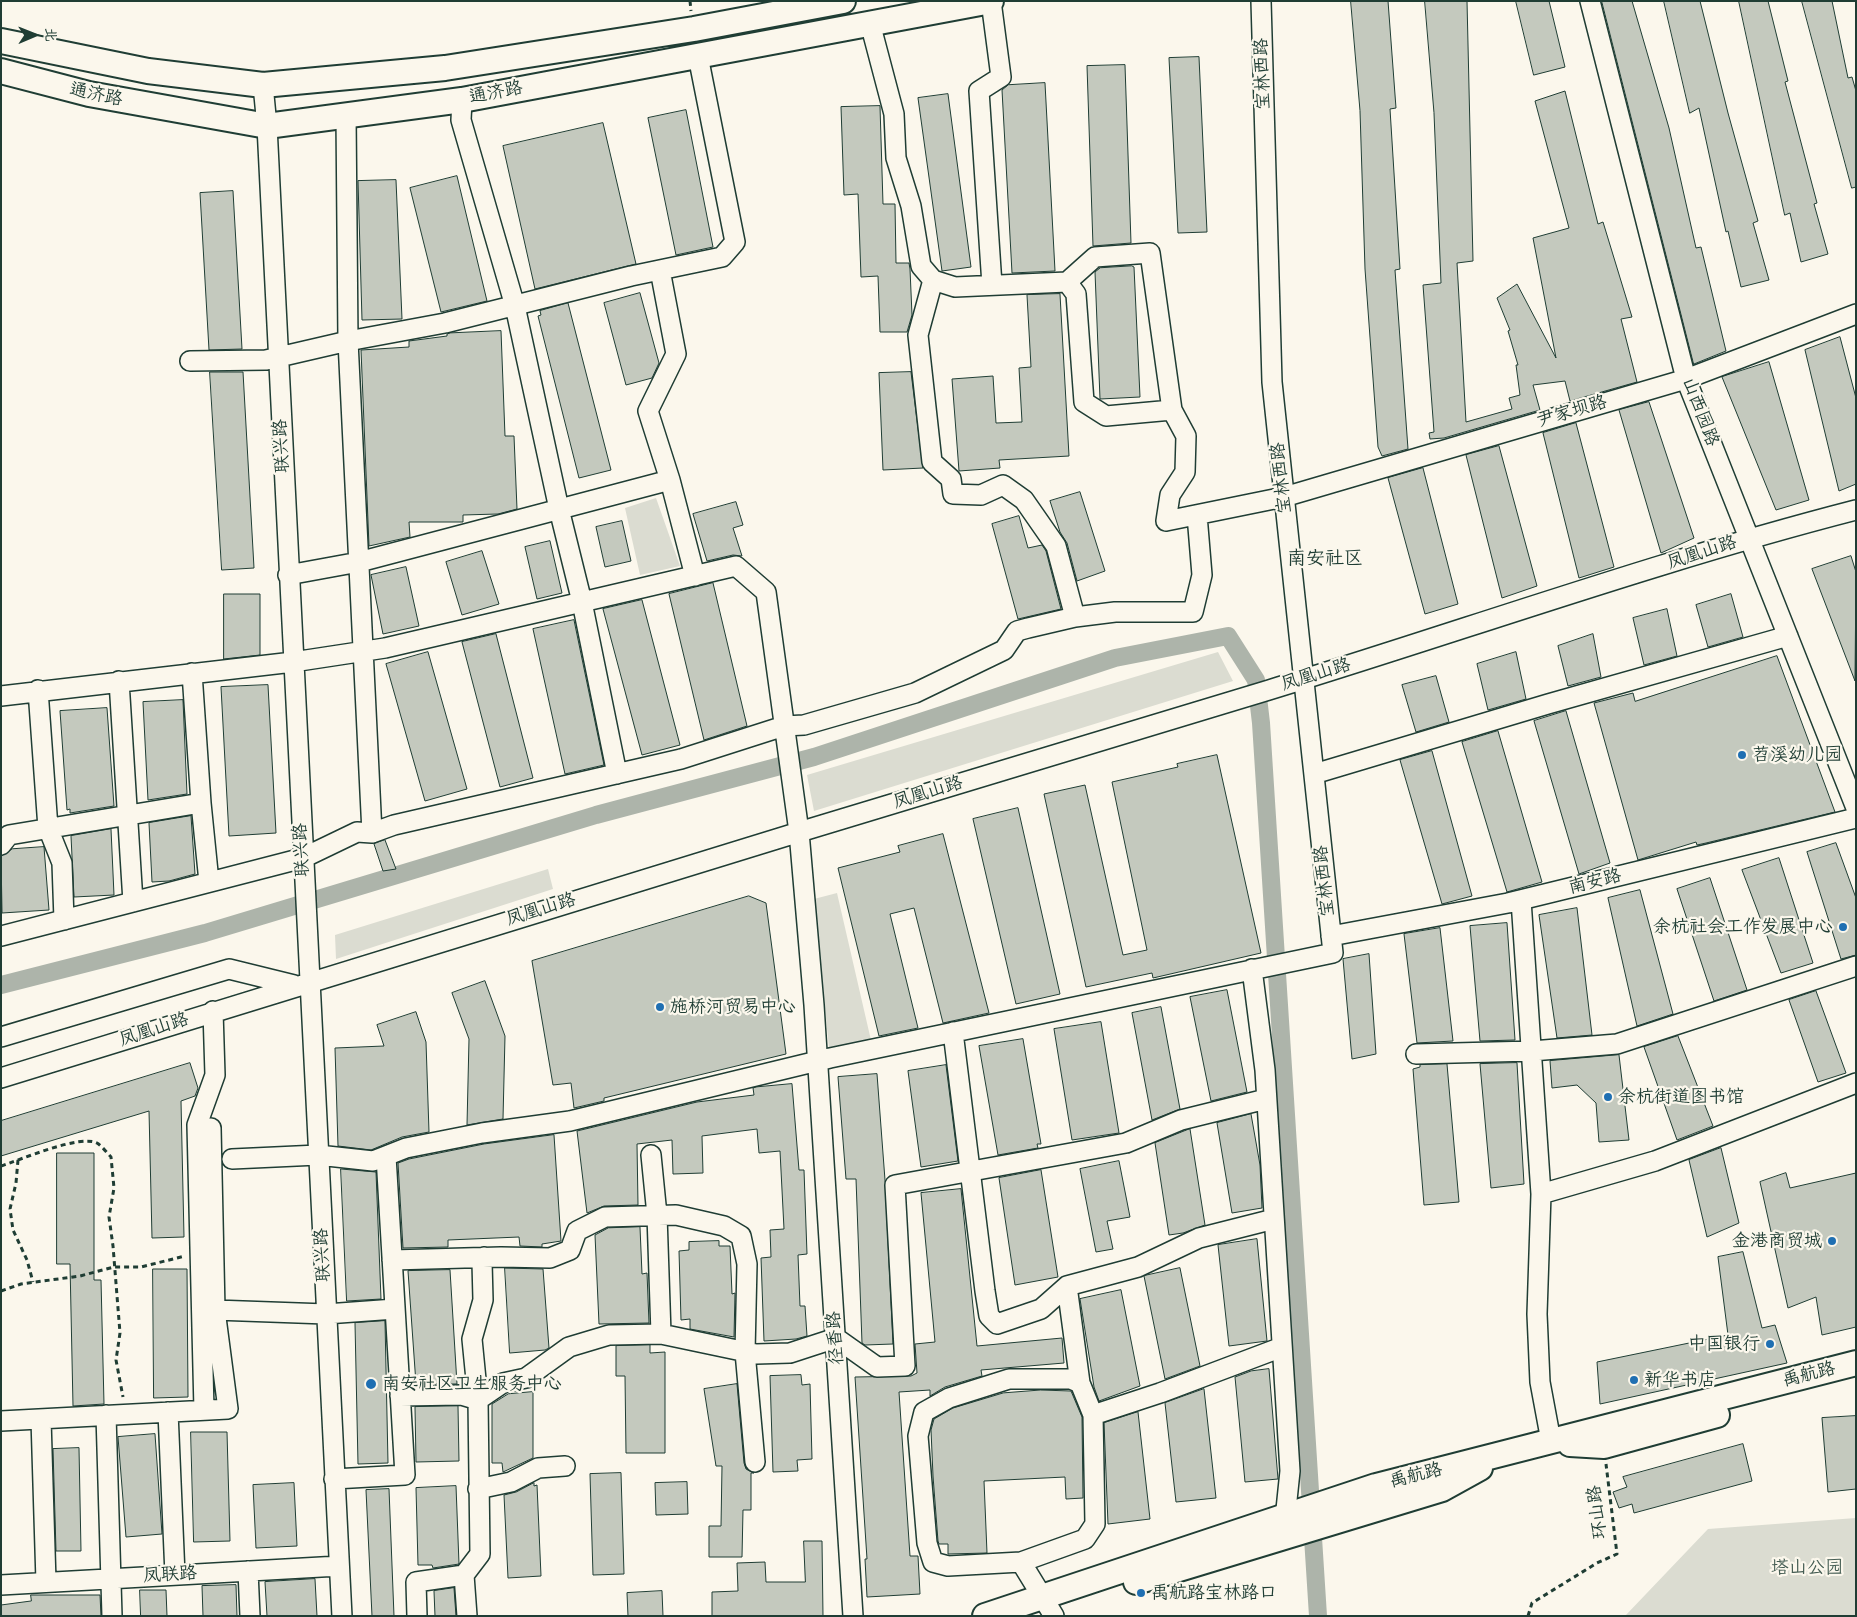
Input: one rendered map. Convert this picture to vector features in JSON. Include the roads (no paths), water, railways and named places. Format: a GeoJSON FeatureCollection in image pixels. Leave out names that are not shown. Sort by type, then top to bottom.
{"type":"FeatureCollection","features":[{"type":"Feature","properties":{"kind":"main road","name":"通济路"},"geometry":{"type":"LineString","coordinates":[[1,41],[148,71],[263,85],[445,68],[694,29],[843,1]]}},
{"type":"Feature","properties":{"kind":"main road","name":"通济路"},"geometry":{"type":"LineString","coordinates":[[1,71],[89,94],[267,126],[462,100],[991,1]]}},
{"type":"Feature","properties":{"kind":"main road","name":"禹航路"},"geometry":{"type":"LineString","coordinates":[[1024,1616],[1348,1506],[1551,1441],[1856,1363]]}},
{"type":"Feature","properties":{"kind":"main road","name":"禹航路"},"geometry":{"type":"LineString","coordinates":[[1348,1506],[1442,1489],[1494,1460],[1558,1443],[1604,1446],[1772,1398],[1856,1379]]}},
{"type":"Feature","properties":{"kind":"main road","name":"禹航路"},"geometry":{"type":"LineString","coordinates":[[985,1616],[1049,1606]]}},
{"type":"Feature","properties":{"kind":"street"},"geometry":{"type":"LineString","coordinates":[[991,1],[1002,76],[979,91],[992,285]]}},
{"type":"Feature","properties":{"kind":"street","name":"宝林西路"},"geometry":{"type":"LineString","coordinates":[[1261,1],[1272,382],[1332,944]]}},
{"type":"Feature","properties":{"kind":"street","name":"山西园路"},"geometry":{"type":"LineString","coordinates":[[1590,1],[1686,379],[1856,808]]}},
{"type":"Feature","properties":{"kind":"street"},"geometry":{"type":"LineString","coordinates":[[870,23],[894,114],[896,158],[911,206],[921,266],[933,280],[955,286],[1067,282],[1095,257],[1150,253],[1172,410],[1106,416],[1084,402],[1076,294],[1067,282]]}},
{"type":"Feature","properties":{"kind":"street"},"geometry":{"type":"LineString","coordinates":[[190,361],[266,360],[348,340],[445,322],[660,270],[722,257],[735,242],[698,56]]}},
{"type":"Feature","properties":{"kind":"street","name":"联兴路"},"geometry":{"type":"LineString","coordinates":[[263,85],[267,126],[307,941],[301,983],[318,1155],[342,1616]]}},
{"type":"Feature","properties":{"kind":"street"},"geometry":{"type":"LineString","coordinates":[[462,100],[461,120],[515,306],[559,509],[582,602],[617,774]]}},
{"type":"Feature","properties":{"kind":"street"},"geometry":{"type":"LineString","coordinates":[[346,115],[348,340],[372,833]]}},
{"type":"Feature","properties":{"kind":"street"},"geometry":{"type":"LineString","coordinates":[[1,696],[38,690],[293,662],[364,651],[695,576],[670,480],[648,412],[676,354],[660,270]]}},
{"type":"Feature","properties":{"kind":"street"},"geometry":{"type":"LineString","coordinates":[[933,280],[918,334],[932,462],[951,479],[953,494],[982,496],[1004,485],[1024,500],[1056,546],[1075,617]]}},
{"type":"Feature","properties":{"kind":"street","name":"尹家坝路"},"geometry":{"type":"LineString","coordinates":[[1172,410],[1186,436],[1184,472],[1170,495],[1166,521],[1284,497],[1686,379],[1856,314]]}},
{"type":"Feature","properties":{"kind":"street"},"geometry":{"type":"LineString","coordinates":[[288,575],[359,562],[670,480]]}},
{"type":"Feature","properties":{"kind":"street","name":"凤凰山路"},"geometry":{"type":"LineString","coordinates":[[1,1078],[301,983],[1269,690],[1750,537],[1856,510]]}},
{"type":"Feature","properties":{"kind":"street"},"geometry":{"type":"LineString","coordinates":[[1,936],[208,882],[303,861],[357,832],[372,833],[394,825],[785,734],[804,726],[915,693],[1004,650],[1017,632],[1075,617],[1114,612],[1193,612],[1202,575],[1197,515]]}},
{"type":"Feature","properties":{"kind":"street","name":"径香路"},"geometry":{"type":"LineString","coordinates":[[695,576],[736,566],[766,592],[799,832],[818,1061],[853,1616]]}},
{"type":"Feature","properties":{"kind":"street"},"geometry":{"type":"LineString","coordinates":[[1314,774],[1548,704],[1788,636]]}},
{"type":"Feature","properties":{"kind":"street"},"geometry":{"type":"LineString","coordinates":[[192,673],[208,882]]}},
{"type":"Feature","properties":{"kind":"street"},"geometry":{"type":"LineString","coordinates":[[119,681],[133,902]]}},
{"type":"Feature","properties":{"kind":"street"},"geometry":{"type":"LineString","coordinates":[[38,690],[48,828],[62,863],[64,920]]}},
{"type":"Feature","properties":{"kind":"street"},"geometry":{"type":"LineString","coordinates":[[1,845],[9,835],[201,803]]}},
{"type":"Feature","properties":{"kind":"street","name":"南安路"},"geometry":{"type":"LineString","coordinates":[[232,1159],[318,1155],[372,1161],[406,1148],[482,1133],[570,1121],[818,1061],[1290,961],[1332,944],[1856,818]]}},
{"type":"Feature","properties":{"kind":"street"},"geometry":{"type":"LineString","coordinates":[[1521,900],[1541,1194],[1537,1314],[1540,1382],[1551,1441]]}},
{"type":"Feature","properties":{"kind":"street"},"geometry":{"type":"LineString","coordinates":[[1416,1054],[1532,1051],[1617,1044],[1856,966]]}},
{"type":"Feature","properties":{"kind":"street"},"geometry":{"type":"LineString","coordinates":[[1257,968],[1290,1471],[1288,1526]]}},
{"type":"Feature","properties":{"kind":"street"},"geometry":{"type":"LineString","coordinates":[[1,1037],[229,969],[301,983]]}},
{"type":"Feature","properties":{"kind":"street"},"geometry":{"type":"LineString","coordinates":[[204,1410],[197,1124],[215,1075],[213,1011]]}},
{"type":"Feature","properties":{"kind":"street"},"geometry":{"type":"LineString","coordinates":[[953,1032],[969,1171],[989,1316],[996,1324],[1041,1309],[1067,1286],[1138,1267],[1199,1238],[1274,1219]]}},
{"type":"Feature","properties":{"kind":"street"},"geometry":{"type":"LineString","coordinates":[[1541,1194],[1655,1161],[1856,1084]]}},
{"type":"Feature","properties":{"kind":"street"},"geometry":{"type":"LineString","coordinates":[[478,1400],[503,1383],[526,1378],[569,1347],[609,1335],[661,1334],[745,1352],[790,1353],[836,1338],[877,1367],[905,1366],[895,1185],[1126,1143],[1181,1120],[1266,1100]]}},
{"type":"Feature","properties":{"kind":"street"},"geometry":{"type":"LineString","coordinates":[[1,1421],[228,1409],[215,1310],[210,1128]]}},
{"type":"Feature","properties":{"kind":"street"},"geometry":{"type":"LineString","coordinates":[[652,1155],[657,1215],[661,1334]]}},
{"type":"Feature","properties":{"kind":"street"},"geometry":{"type":"LineString","coordinates":[[334,1479],[405,1475],[386,1156]]}},
{"type":"Feature","properties":{"kind":"street"},"geometry":{"type":"LineString","coordinates":[[392,1260],[484,1257],[550,1258],[570,1250],[577,1231],[605,1217],[676,1215],[724,1226],[741,1236],[747,1264],[745,1352],[755,1462]]}},
{"type":"Feature","properties":{"kind":"street"},"geometry":{"type":"LineString","coordinates":[[467,1616],[464,1575],[480,1554],[478,1400],[472,1338],[483,1300],[484,1257]]}},
{"type":"Feature","properties":{"kind":"street"},"geometry":{"type":"LineString","coordinates":[[1067,1286],[1080,1383],[1093,1415],[1095,1524],[1085,1539],[1021,1562],[948,1566],[933,1562],[927,1543],[918,1436],[924,1412],[949,1398],[1009,1379],[1071,1379],[1080,1383]]}},
{"type":"Feature","properties":{"kind":"street"},"geometry":{"type":"LineString","coordinates":[[215,1310],[326,1314],[395,1309]]}},
{"type":"Feature","properties":{"kind":"street"},"geometry":{"type":"LineString","coordinates":[[1093,1415],[1160,1393],[1282,1347]]}},
{"type":"Feature","properties":{"kind":"street"},"geometry":{"type":"LineString","coordinates":[[400,1396],[461,1395],[478,1400]]}},
{"type":"Feature","properties":{"kind":"street"},"geometry":{"type":"LineString","coordinates":[[168,1412],[175,1575]]}},
{"type":"Feature","properties":{"kind":"street"},"geometry":{"type":"LineString","coordinates":[[112,1616],[110,1579],[115,1415]]}},
{"type":"Feature","properties":{"kind":"street"},"geometry":{"type":"LineString","coordinates":[[41,1418],[46,1582]]}},
{"type":"Feature","properties":{"kind":"street"},"geometry":{"type":"LineString","coordinates":[[478,1489],[511,1482],[538,1468],[565,1466]]}},
{"type":"Feature","properties":{"kind":"street"},"geometry":{"type":"LineString","coordinates":[[1021,1562],[1049,1606]]}},
{"type":"Feature","properties":{"kind":"street","name":"凤联路"},"geometry":{"type":"LineString","coordinates":[[1,1585],[339,1566]]}},
{"type":"Feature","properties":{"kind":"street"},"geometry":{"type":"LineString","coordinates":[[248,1571],[250,1616]]}},
{"type":"Feature","properties":{"kind":"street"},"geometry":{"type":"LineString","coordinates":[[417,1616],[416,1582],[464,1575]]}},
{"type":"Feature","properties":{"kind":"waterway"},"geometry":{"type":"LineString","coordinates":[[1,985],[205,933],[596,815],[814,757],[1115,658],[1228,636],[1256,680],[1261,723],[1318,1616]]}},
{"type":"Feature","properties":{"kind":"place","name":"苕溪幼儿园"},"geometry":{"type":"Point","coordinates":[1742,755]}},
{"type":"Feature","properties":{"kind":"place","name":"余杭社会工作发展中心"},"geometry":{"type":"Point","coordinates":[1843,927]}},
{"type":"Feature","properties":{"kind":"place","name":"施桥河贸易中心"},"geometry":{"type":"Point","coordinates":[660,1007]}},
{"type":"Feature","properties":{"kind":"place","name":"余杭街道图书馆"},"geometry":{"type":"Point","coordinates":[1608,1097]}},
{"type":"Feature","properties":{"kind":"place","name":"金港商贸城"},"geometry":{"type":"Point","coordinates":[1832,1241]}},
{"type":"Feature","properties":{"kind":"place","name":"中国银行"},"geometry":{"type":"Point","coordinates":[1770,1344]}},
{"type":"Feature","properties":{"kind":"place","name":"新华书店"},"geometry":{"type":"Point","coordinates":[1634,1380]}},
{"type":"Feature","properties":{"kind":"place","name":"南安社区卫生服务中心"},"geometry":{"type":"Point","coordinates":[371,1384]}},
{"type":"Feature","properties":{"kind":"place","name":"禹航路宝林路口"},"geometry":{"type":"Point","coordinates":[1141,1593]}},
{"type":"Feature","properties":{"kind":"district","name":"南安社区"},"geometry":{"type":"Point","coordinates":[1325,559]}},
{"type":"Feature","properties":{"kind":"park label","name":"塔山公园"},"geometry":{"type":"Point","coordinates":[1807,1568]}}]}
